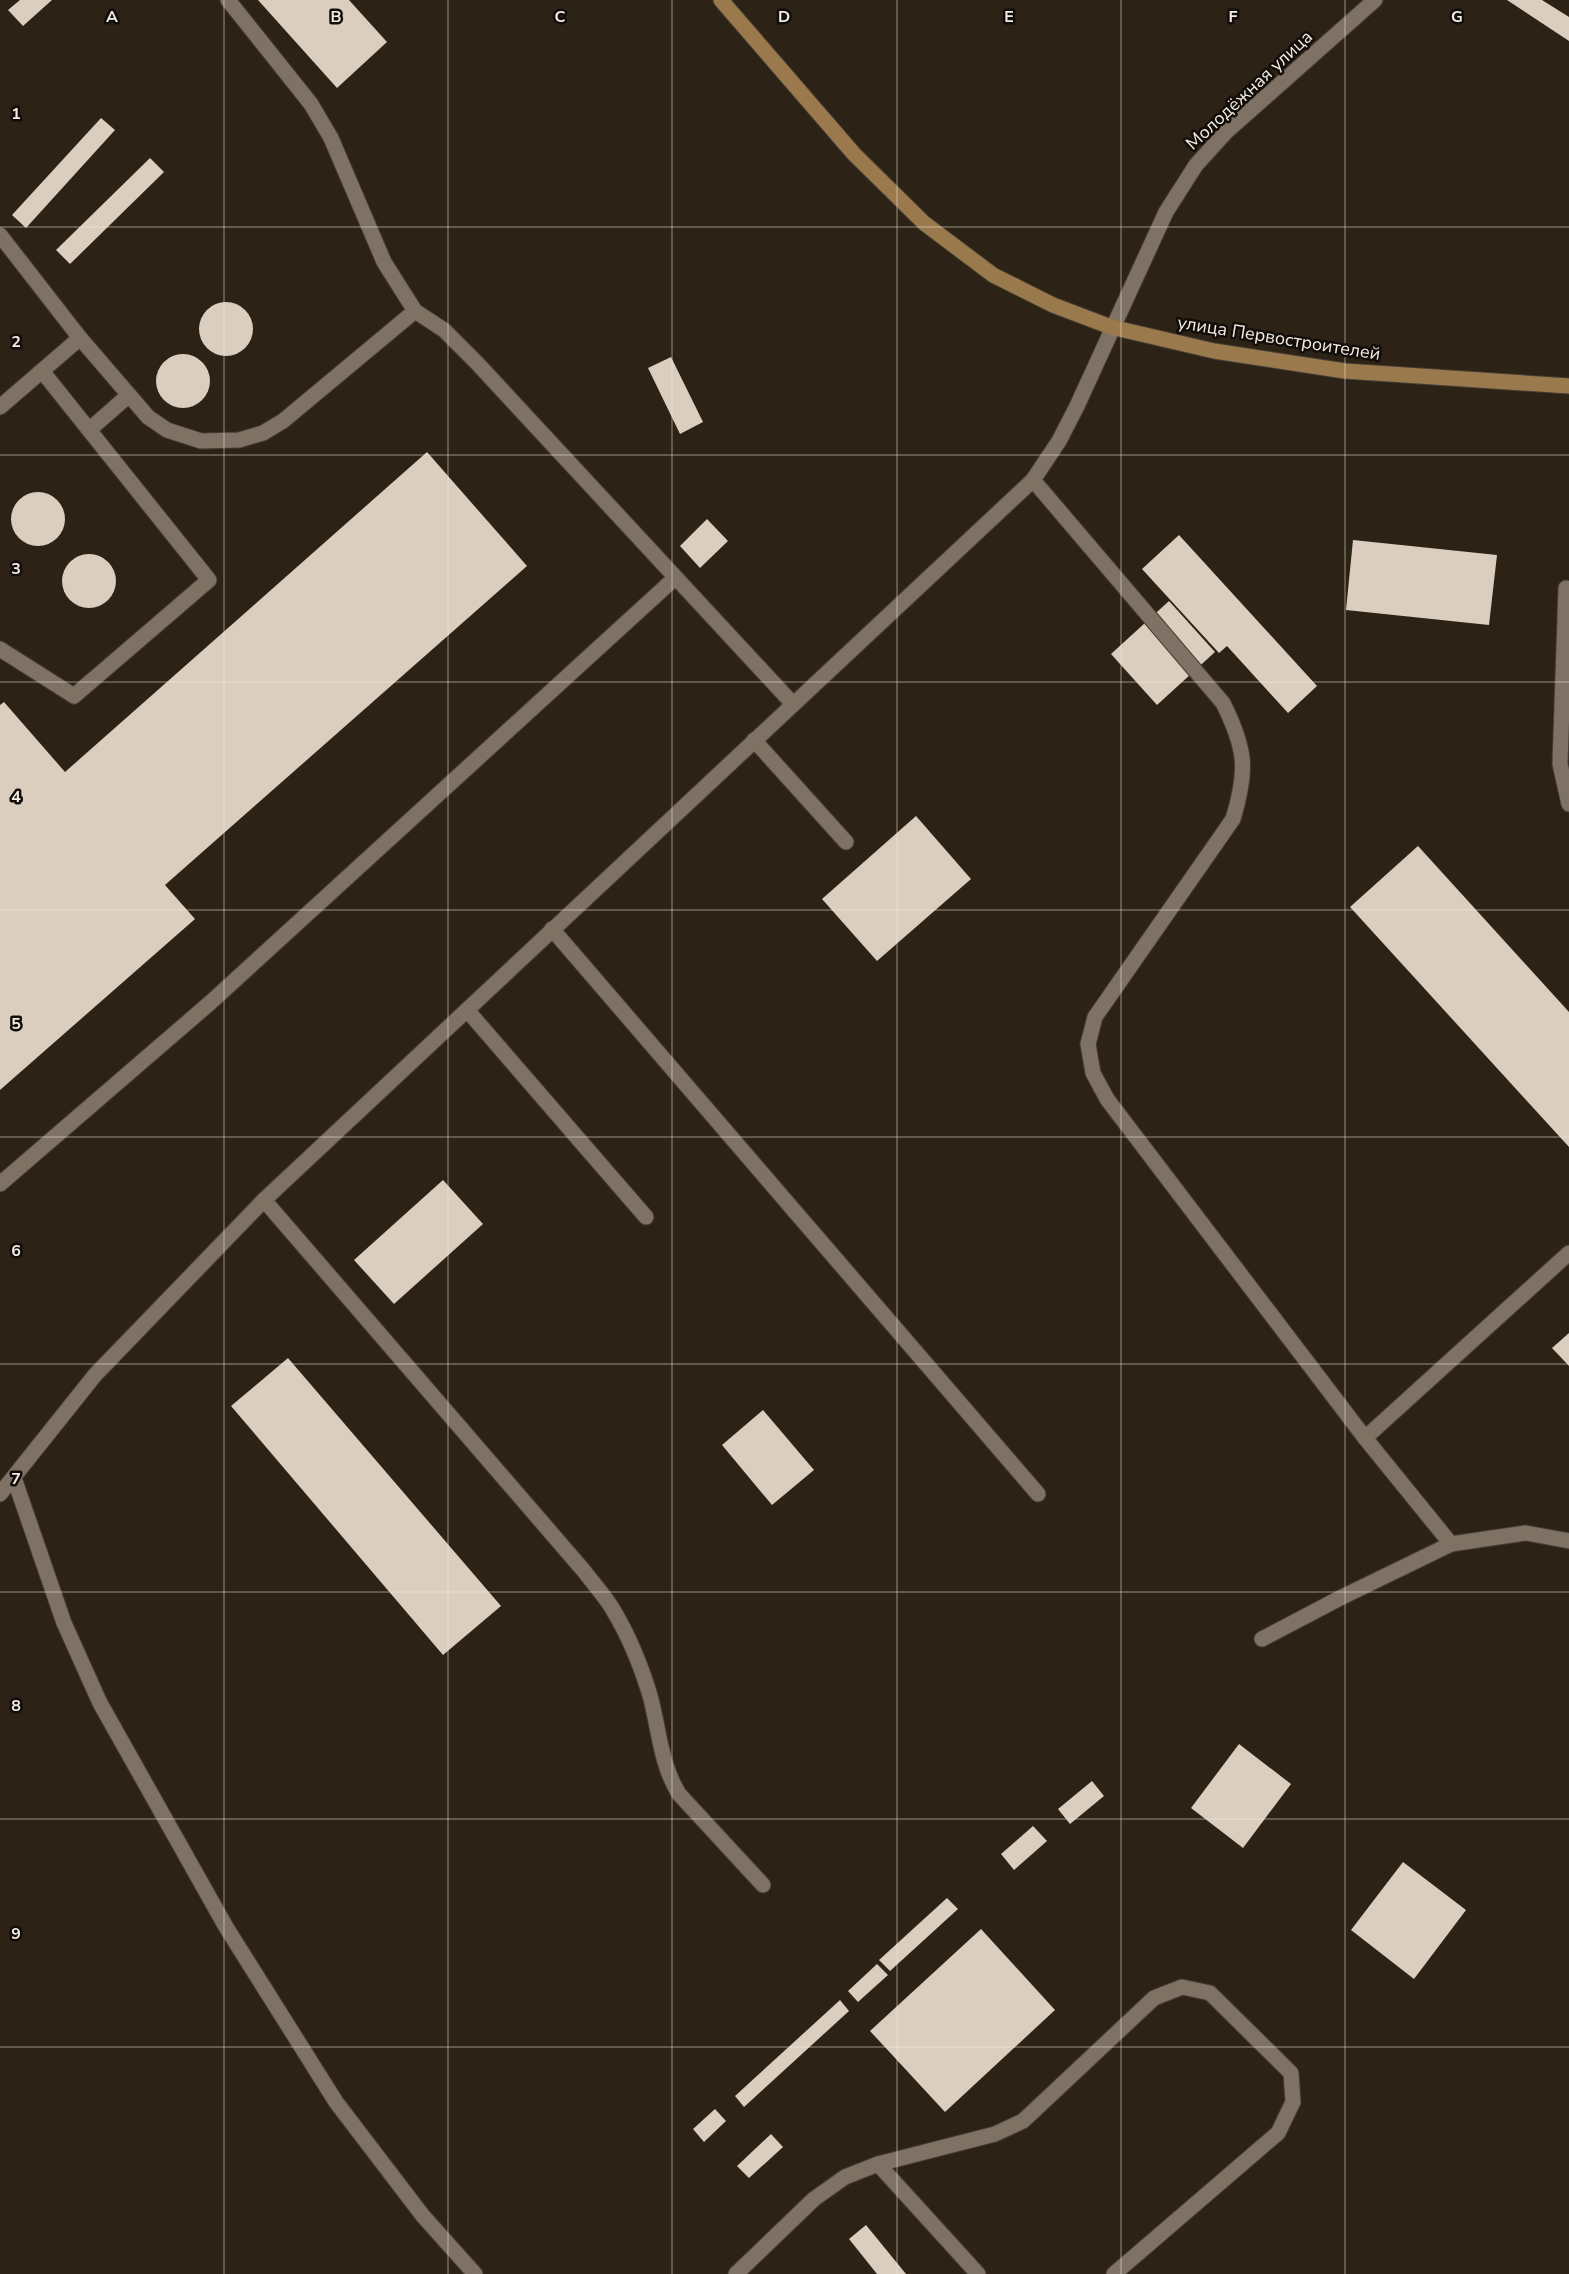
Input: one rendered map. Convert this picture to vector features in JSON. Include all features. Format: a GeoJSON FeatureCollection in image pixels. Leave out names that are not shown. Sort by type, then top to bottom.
{"type":"FeatureCollection","features":[{"type":"Feature","properties":{"kind":"street"},"geometry":{"type":"LineString","coordinates":[[228,0],[311,104],[331,138],[384,262],[415,311],[444,330],[477,363],[792,704]]}},
{"type":"Feature","properties":{"kind":"street","name":"улица Первостроителей"},"geometry":{"type":"LineString","coordinates":[[721,0],[854,154],[924,223],[993,274],[1053,305],[1111,327],[1214,351],[1345,372],[1569,386]]}},
{"type":"Feature","properties":{"kind":"street","name":"Молодёжная улица"},"geometry":{"type":"LineString","coordinates":[[0,1494],[95,1375],[264,1200],[1033,480],[1059,440],[1077,406],[1111,327],[1166,212],[1196,165],[1226,132],[1375,0]]}},
{"type":"Feature","properties":{"kind":"street"},"geometry":{"type":"LineString","coordinates":[[0,235],[80,338],[148,418],[167,430],[201,441],[239,440],[264,434],[283,421],[415,311]]}},
{"type":"Feature","properties":{"kind":"street"},"geometry":{"type":"LineString","coordinates":[[0,407],[80,338]]}},
{"type":"Feature","properties":{"kind":"street"},"geometry":{"type":"LineString","coordinates":[[0,649],[74,696],[208,580],[42,371]]}},
{"type":"Feature","properties":{"kind":"street"},"geometry":{"type":"LineString","coordinates":[[89,430],[129,395]]}},
{"type":"Feature","properties":{"kind":"street"},"geometry":{"type":"LineString","coordinates":[[1033,480],[1223,703],[1236,729],[1244,758],[1240,795],[1233,819],[1095,1016],[1088,1044],[1093,1073],[1107,1099],[1365,1438],[1451,1544]]}},
{"type":"Feature","properties":{"kind":"street"},"geometry":{"type":"LineString","coordinates":[[0,1184],[211,1002],[675,578]]}},
{"type":"Feature","properties":{"kind":"street"},"geometry":{"type":"LineString","coordinates":[[1566,588],[1560,764],[1569,804]]}},
{"type":"Feature","properties":{"kind":"street"},"geometry":{"type":"LineString","coordinates":[[754,740],[846,842]]}},
{"type":"Feature","properties":{"kind":"street"},"geometry":{"type":"LineString","coordinates":[[552,930],[1038,1494]]}},
{"type":"Feature","properties":{"kind":"street"},"geometry":{"type":"LineString","coordinates":[[467,1010],[646,1217]]}},
{"type":"Feature","properties":{"kind":"street"},"geometry":{"type":"LineString","coordinates":[[264,1200],[584,1571],[612,1607],[638,1660],[651,1699],[670,1780],[679,1794],[763,1885]]}},
{"type":"Feature","properties":{"kind":"street"},"geometry":{"type":"LineString","coordinates":[[1365,1438],[1569,1253]]}},
{"type":"Feature","properties":{"kind":"street"},"geometry":{"type":"LineString","coordinates":[[14,1478],[64,1623],[100,1703],[226,1928],[336,2102],[423,2216],[475,2274]]}},
{"type":"Feature","properties":{"kind":"street"},"geometry":{"type":"LineString","coordinates":[[1262,1640],[1340,1598],[1451,1544],[1526,1533],[1569,1541]]}},
{"type":"Feature","properties":{"kind":"street"},"geometry":{"type":"LineString","coordinates":[[736,2274],[814,2198],[846,2177],[878,2164],[995,2134],[1023,2121],[1154,1998],[1182,1987],[1210,1993],[1291,2073],[1293,2102],[1278,2133],[1114,2274]]}},
{"type":"Feature","properties":{"kind":"street"},"geometry":{"type":"LineString","coordinates":[[878,2164],[978,2274]]}},
{"type":"Feature","properties":{"kind":"building"},"geometry":{"type":"Polygon","coordinates":[[[20,0],[52,0],[23,26],[8,10],[20,0]]]}},
{"type":"Feature","properties":{"kind":"building"},"geometry":{"type":"Polygon","coordinates":[[[258,0],[349,0],[387,42],[337,88],[258,0]]]}},
{"type":"Feature","properties":{"kind":"building"},"geometry":{"type":"Polygon","coordinates":[[[1507,0],[1542,0],[1569,17],[1569,41],[1507,0]]]}},
{"type":"Feature","properties":{"kind":"building"},"geometry":{"type":"Polygon","coordinates":[[[101,118],[115,130],[26,228],[12,215],[101,118]]]}},
{"type":"Feature","properties":{"kind":"building"},"geometry":{"type":"Polygon","coordinates":[[[150,158],[164,172],[70,264],[56,250],[150,158]]]}},
{"type":"Feature","properties":{"kind":"building"},"geometry":{"type":"Polygon","coordinates":[[[221,302],[231,302],[241,306],[249,314],[253,329],[249,344],[241,352],[231,356],[221,356],[211,352],[203,344],[199,334],[199,324],[203,314],[211,306],[221,302]]]}},
{"type":"Feature","properties":{"kind":"building"},"geometry":{"type":"Polygon","coordinates":[[[178,354],[188,354],[198,358],[206,366],[210,381],[206,396],[198,404],[188,408],[178,408],[168,404],[160,396],[156,386],[156,376],[160,366],[168,358],[178,354]]]}},
{"type":"Feature","properties":{"kind":"building"},"geometry":{"type":"Polygon","coordinates":[[[671,357],[703,422],[680,434],[648,368],[671,357]]]}},
{"type":"Feature","properties":{"kind":"building"},"geometry":{"type":"Polygon","coordinates":[[[427,452],[527,566],[165,885],[195,919],[0,1090],[0,705],[4,702],[65,772],[427,452]]]}},
{"type":"Feature","properties":{"kind":"building"},"geometry":{"type":"Polygon","coordinates":[[[33,492],[43,492],[53,496],[61,504],[65,519],[61,534],[53,542],[43,546],[33,546],[23,542],[15,534],[11,524],[11,514],[15,504],[23,496],[33,492]]]}},
{"type":"Feature","properties":{"kind":"building"},"geometry":{"type":"Polygon","coordinates":[[[707,519],[728,541],[700,568],[680,546],[707,519]]]}},
{"type":"Feature","properties":{"kind":"building"},"geometry":{"type":"Polygon","coordinates":[[[1179,535],[1317,686],[1288,713],[1227,646],[1219,653],[1142,569],[1179,535]]]}},
{"type":"Feature","properties":{"kind":"building"},"geometry":{"type":"Polygon","coordinates":[[[1353,540],[1497,555],[1489,625],[1346,610],[1353,540]]]}},
{"type":"Feature","properties":{"kind":"building"},"geometry":{"type":"Polygon","coordinates":[[[84,554],[94,554],[104,558],[112,566],[116,581],[112,596],[104,604],[94,608],[84,608],[74,604],[66,596],[62,586],[62,576],[66,566],[74,558],[84,554]]]}},
{"type":"Feature","properties":{"kind":"building"},"geometry":{"type":"Polygon","coordinates":[[[1169,601],[1215,652],[1157,705],[1111,654],[1169,601]]]}},
{"type":"Feature","properties":{"kind":"building"},"geometry":{"type":"Polygon","coordinates":[[[916,816],[971,879],[877,961],[822,899],[916,816]]]}},
{"type":"Feature","properties":{"kind":"building"},"geometry":{"type":"Polygon","coordinates":[[[1418,846],[1569,1012],[1569,1147],[1350,907],[1418,846]]]}},
{"type":"Feature","properties":{"kind":"building"},"geometry":{"type":"Polygon","coordinates":[[[443,1180],[483,1224],[394,1304],[354,1260],[443,1180]]]}},
{"type":"Feature","properties":{"kind":"building"},"geometry":{"type":"Polygon","coordinates":[[[1569,1333],[1569,1366],[1552,1348],[1569,1333]]]}},
{"type":"Feature","properties":{"kind":"building"},"geometry":{"type":"Polygon","coordinates":[[[288,1358],[501,1606],[443,1655],[231,1406],[288,1358]]]}},
{"type":"Feature","properties":{"kind":"building"},"geometry":{"type":"Polygon","coordinates":[[[763,1410],[814,1470],[772,1505],[722,1445],[763,1410]]]}},
{"type":"Feature","properties":{"kind":"building"},"geometry":{"type":"Polygon","coordinates":[[[1239,1744],[1291,1784],[1243,1848],[1191,1808],[1239,1744]]]}},
{"type":"Feature","properties":{"kind":"building"},"geometry":{"type":"Polygon","coordinates":[[[1092,1781],[1104,1796],[1070,1824],[1058,1809],[1092,1781]]]}},
{"type":"Feature","properties":{"kind":"building"},"geometry":{"type":"Polygon","coordinates":[[[1033,1826],[1047,1841],[1014,1870],[1001,1854],[1033,1826]]]}},
{"type":"Feature","properties":{"kind":"building"},"geometry":{"type":"Polygon","coordinates":[[[1403,1862],[1466,1910],[1414,1979],[1351,1930],[1403,1862]]]}},
{"type":"Feature","properties":{"kind":"building"},"geometry":{"type":"Polygon","coordinates":[[[947,1898],[958,1909],[890,1971],[879,1960],[947,1898]]]}},
{"type":"Feature","properties":{"kind":"building"},"geometry":{"type":"Polygon","coordinates":[[[981,1929],[1055,2010],[945,2112],[870,2031],[981,1929]]]}},
{"type":"Feature","properties":{"kind":"building"},"geometry":{"type":"Polygon","coordinates":[[[877,1964],[888,1975],[858,2002],[848,1991],[877,1964]]]}},
{"type":"Feature","properties":{"kind":"building"},"geometry":{"type":"Polygon","coordinates":[[[840,2000],[849,2011],[744,2107],[735,2096],[840,2000]]]}},
{"type":"Feature","properties":{"kind":"building"},"geometry":{"type":"Polygon","coordinates":[[[715,2109],[726,2121],[704,2142],[693,2129],[715,2109]]]}},
{"type":"Feature","properties":{"kind":"building"},"geometry":{"type":"Polygon","coordinates":[[[771,2134],[783,2147],[749,2178],[737,2166],[771,2134]]]}},
{"type":"Feature","properties":{"kind":"building"},"geometry":{"type":"Polygon","coordinates":[[[866,2225],[906,2274],[877,2274],[849,2239],[866,2225]]]}}]}
